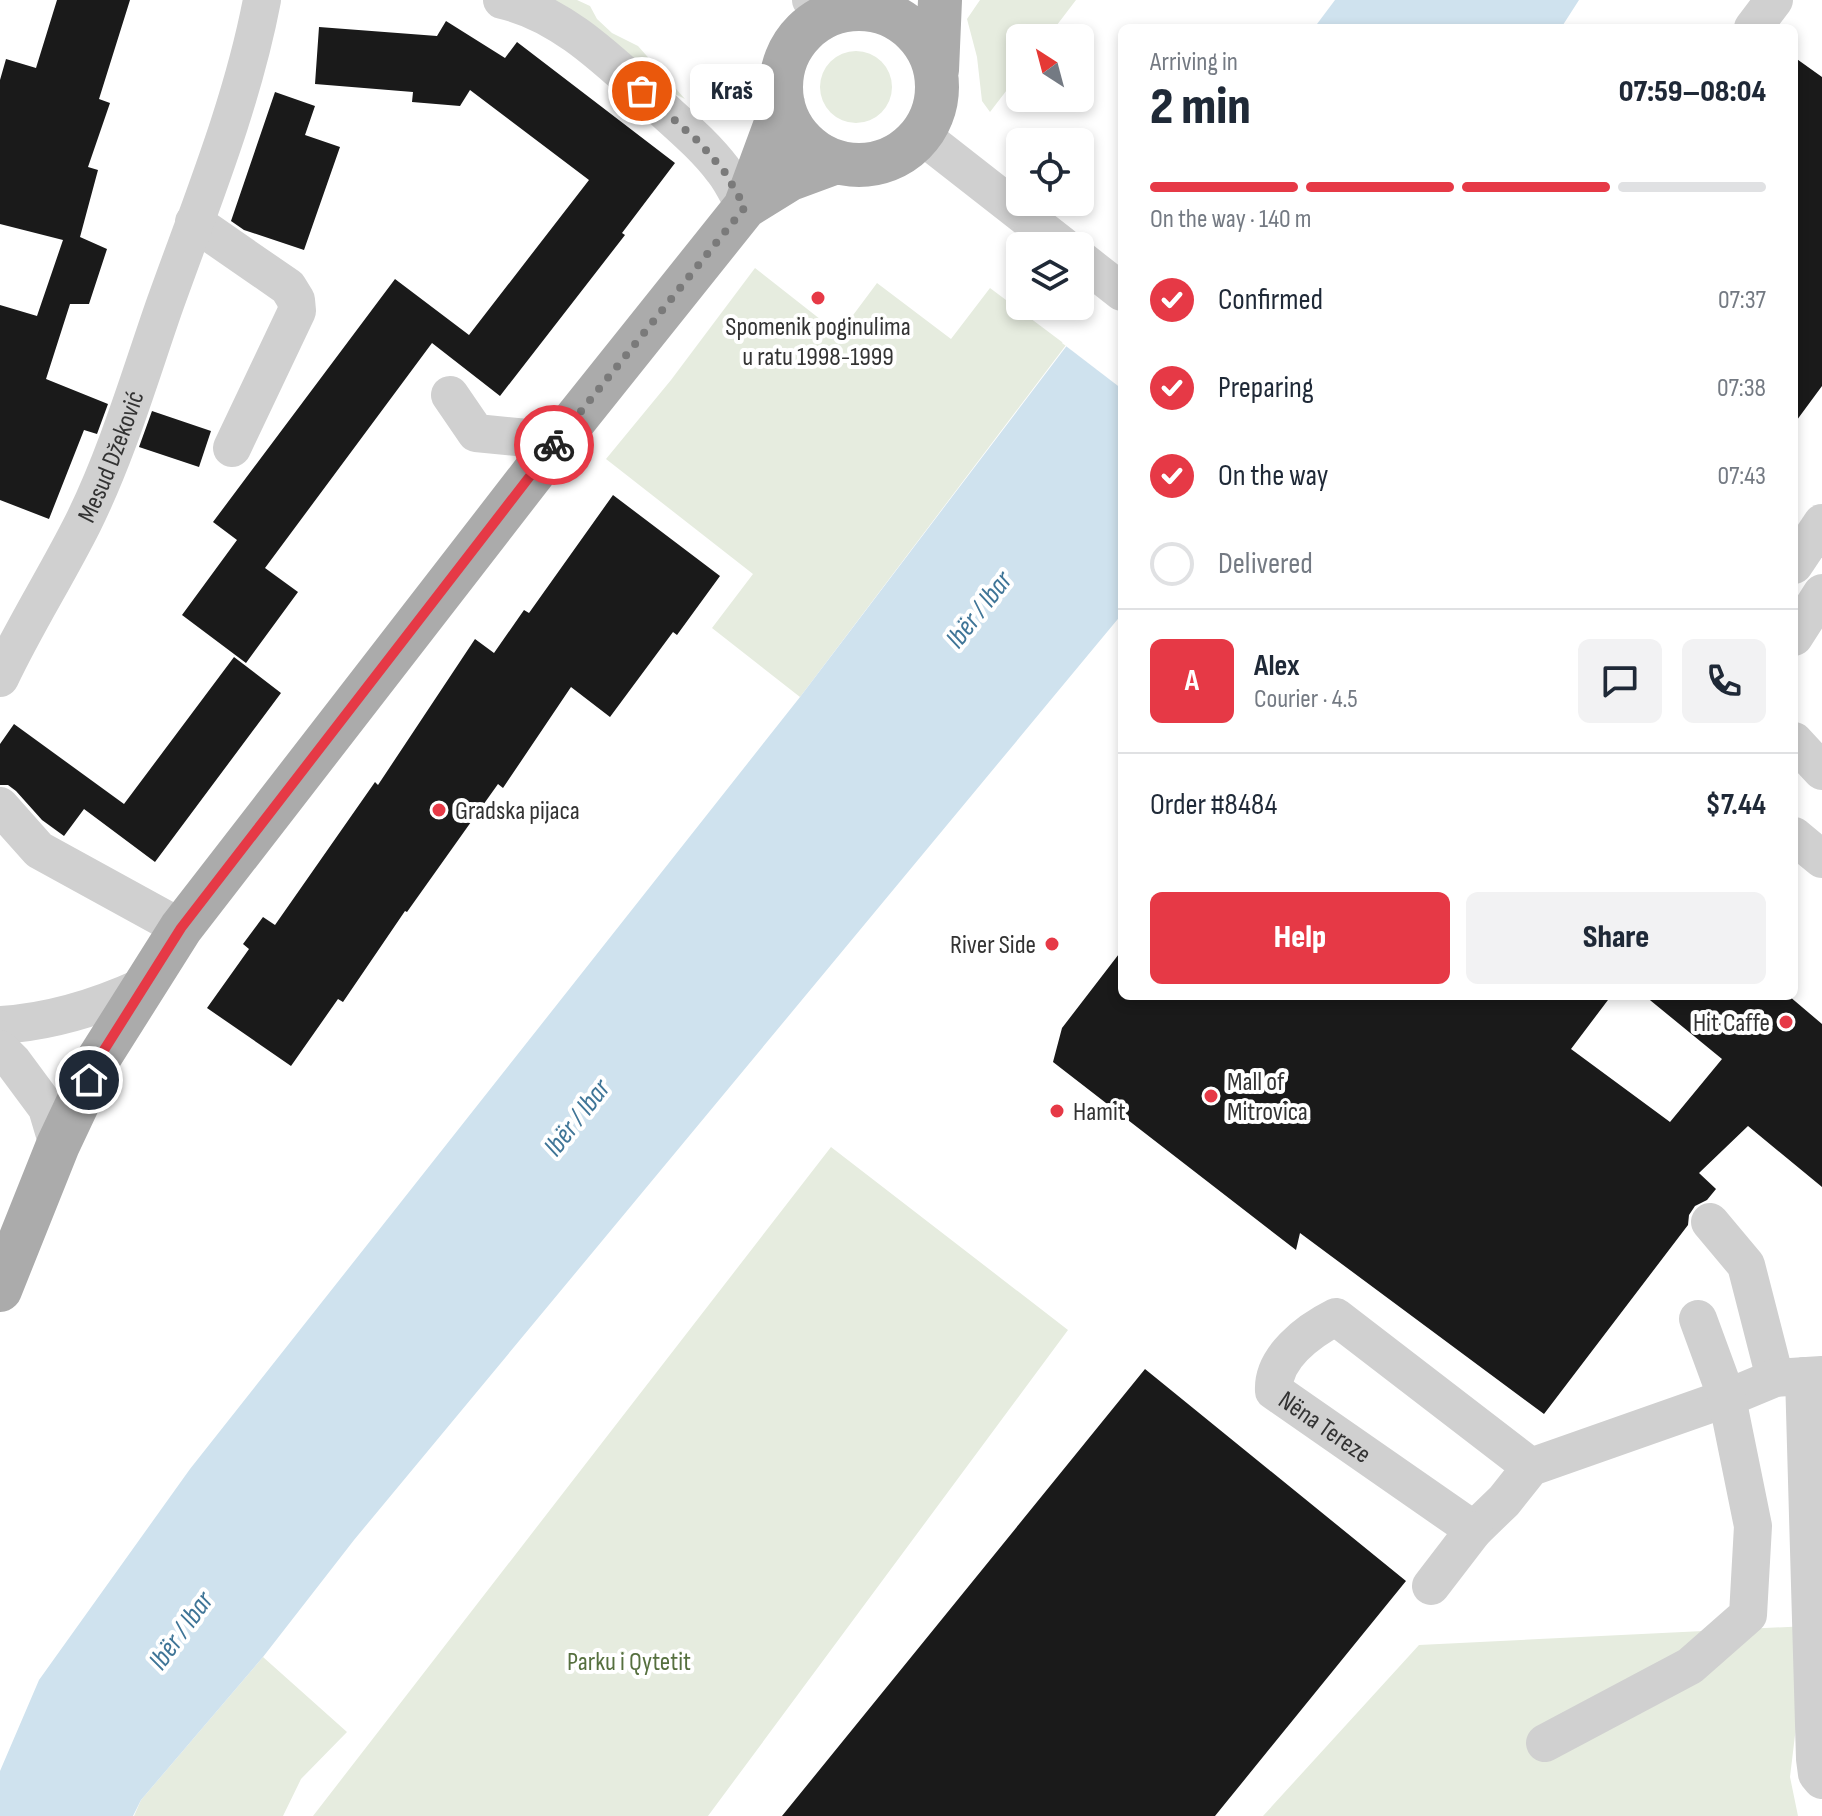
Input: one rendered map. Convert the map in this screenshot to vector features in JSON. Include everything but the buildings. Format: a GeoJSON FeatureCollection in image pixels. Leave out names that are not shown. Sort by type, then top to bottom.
{"type":"FeatureCollection","features":[{"type":"Feature","properties":{"kind":"main road"},"geometry":{"type":"LineString","coordinates":[[937,72],[928,47],[910,27],[887,13],[842,6],[807,29],[794,44],[785,63],[781,83],[783,104],[790,123],[802,140],[817,153],[836,162],[864,164],[892,158],[908,148],[921,135],[936,106],[940,0]]}},
{"type":"Feature","properties":{"kind":"main road"},"geometry":{"type":"LineString","coordinates":[[0,1290],[58,1145],[99,1058],[142,987],[181,928],[558,441],[745,207],[783,104]]}},
{"type":"Feature","properties":{"kind":"main road"},"geometry":{"type":"LineString","coordinates":[[745,207],[790,179],[836,162]]}},
{"type":"Feature","properties":{"kind":"street","name":"Mesud Džeković"},"geometry":{"type":"LineString","coordinates":[[0,678],[22,631],[83,522],[130,406],[253,47],[262,0]]}},
{"type":"Feature","properties":{"kind":"street"},"geometry":{"type":"LineString","coordinates":[[502,0],[517,3],[556,23],[603,56],[699,142],[724,171],[745,207]]}},
{"type":"Feature","properties":{"kind":"street"},"geometry":{"type":"LineString","coordinates":[[1756,24],[1774,0]]}},
{"type":"Feature","properties":{"kind":"street"},"geometry":{"type":"LineString","coordinates":[[921,135],[1045,232]]}},
{"type":"Feature","properties":{"kind":"street"},"geometry":{"type":"LineString","coordinates":[[194,222],[288,287],[296,300],[297,311],[232,448]]}},
{"type":"Feature","properties":{"kind":"street"},"geometry":{"type":"LineString","coordinates":[[1094,270],[1118,289]]}},
{"type":"Feature","properties":{"kind":"street"},"geometry":{"type":"LineString","coordinates":[[450,395],[476,433],[558,441]]}},
{"type":"Feature","properties":{"kind":"street"},"geometry":{"type":"LineString","coordinates":[[1798,559],[1822,523]]}},
{"type":"Feature","properties":{"kind":"street"},"geometry":{"type":"LineString","coordinates":[[1798,631],[1822,593]]}},
{"type":"Feature","properties":{"kind":"street"},"geometry":{"type":"LineString","coordinates":[[1798,745],[1822,771]]}},
{"type":"Feature","properties":{"kind":"street"},"geometry":{"type":"LineString","coordinates":[[0,806],[39,850],[181,928]]}},
{"type":"Feature","properties":{"kind":"street"},"geometry":{"type":"LineString","coordinates":[[1798,839],[1822,859]]}},
{"type":"Feature","properties":{"kind":"street"},"geometry":{"type":"LineString","coordinates":[[0,1025],[32,1023],[80,1012],[142,987]]}},
{"type":"Feature","properties":{"kind":"street"},"geometry":{"type":"LineString","coordinates":[[0,1049],[47,1108],[58,1145]]}},
{"type":"Feature","properties":{"kind":"street"},"geometry":{"type":"LineString","coordinates":[[1710,1222],[1746,1265],[1800,1376],[1815,1759],[1817,1774],[1822,1780]]}},
{"type":"Feature","properties":{"kind":"street","name":"Nëna Tereze"},"geometry":{"type":"LineString","coordinates":[[1474,1530],[1274,1391],[1273,1375],[1283,1360],[1320,1326],[1336,1317],[1531,1467]]}},
{"type":"Feature","properties":{"kind":"street"},"geometry":{"type":"LineString","coordinates":[[1545,1743],[1690,1666],[1748,1615],[1753,1526],[1727,1398],[1698,1319]]}},
{"type":"Feature","properties":{"kind":"street"},"geometry":{"type":"LineString","coordinates":[[1431,1586],[1474,1530],[1504,1501],[1531,1467],[1727,1398],[1800,1376]]}},
{"type":"Feature","properties":{"kind":"green space"},"geometry":{"type":"Polygon","coordinates":[[[536,0],[577,0],[590,6],[597,19],[612,33],[638,46],[685,99],[665,89],[536,0]]]}},
{"type":"Feature","properties":{"kind":"green space"},"geometry":{"type":"Polygon","coordinates":[[[980,0],[1076,0],[1058,24],[1006,24],[1006,91],[990,112],[982,101],[977,57],[967,19],[980,0]]]}},
{"type":"Feature","properties":{"kind":"green space"},"geometry":{"type":"Polygon","coordinates":[[[856,51],[876,57],[886,67],[892,87],[886,107],[876,117],[856,123],[836,117],[826,107],[820,87],[826,67],[836,57],[856,51]]]}},
{"type":"Feature","properties":{"kind":"green space"},"geometry":{"type":"Polygon","coordinates":[[[755,268],[839,334],[877,283],[951,339],[990,288],[1006,300],[1006,320],[1033,320],[1066,345],[800,697],[712,628],[753,574],[606,459],[671,380],[755,268]]]}},
{"type":"Feature","properties":{"kind":"green space","name":"Parku i Qytetit"},"geometry":{"type":"Polygon","coordinates":[[[831,1147],[1068,1330],[708,1816],[313,1816],[831,1147]]]}},
{"type":"Feature","properties":{"kind":"green space"},"geometry":{"type":"Polygon","coordinates":[[[1808,1626],[1790,1777],[1798,1816],[1263,1816],[1419,1645],[1808,1626]]]}},
{"type":"Feature","properties":{"kind":"green space"},"geometry":{"type":"Polygon","coordinates":[[[263,1657],[347,1732],[301,1779],[283,1816],[134,1816],[141,1800],[263,1657]]]}},
{"type":"Feature","properties":{"kind":"water"},"geometry":{"type":"Polygon","coordinates":[[[1335,0],[1579,0],[1564,24],[1317,24],[1335,0]]]}},
{"type":"Feature","properties":{"kind":"water","name":"Ibër / Ibar"},"geometry":{"type":"Polygon","coordinates":[[[1118,278],[1118,619],[354,1540],[263,1657],[141,1800],[133,1816],[0,1816],[0,1771],[39,1680],[190,1469],[800,697],[1086,320],[1094,320],[1094,310],[1118,278]]]}},
{"type":"Feature","properties":{"kind":"pier"},"geometry":{"type":"Polygon","coordinates":[[[1118,274],[1118,386],[1062,343],[1081,320],[1094,320],[1094,304],[1118,274]]]}},
{"type":"Feature","properties":{"kind":"way so far"},"geometry":{"type":"LineString","coordinates":[[554,445],[745,207],[724,171],[699,142],[642,91]]}},
{"type":"Feature","properties":{"kind":"place","name":"Kraš"},"geometry":{"type":"Point","coordinates":[642,91]}},
{"type":"Feature","properties":{"kind":"place","name":"Spomenik poginulima u ratu 1998-1999"},"geometry":{"type":"Point","coordinates":[818,298]}},
{"type":"Feature","properties":{"kind":"place","name":"Gradska pijaca"},"geometry":{"type":"Point","coordinates":[439,810]}},
{"type":"Feature","properties":{"kind":"place","name":"River Side"},"geometry":{"type":"Point","coordinates":[1052,944]}},
{"type":"Feature","properties":{"kind":"place","name":"Hit Caffe"},"geometry":{"type":"Point","coordinates":[1786,1022]}},
{"type":"Feature","properties":{"kind":"place","name":"Mall of Mitrovica"},"geometry":{"type":"Point","coordinates":[1211,1096]}},
{"type":"Feature","properties":{"kind":"place","name":"Hamit"},"geometry":{"type":"Point","coordinates":[1057,1111]}},
{"type":"Feature","properties":{"kind":"route"},"geometry":{"type":"LineString","coordinates":[[89,1080],[99,1058],[181,928],[554,445]]}}]}
